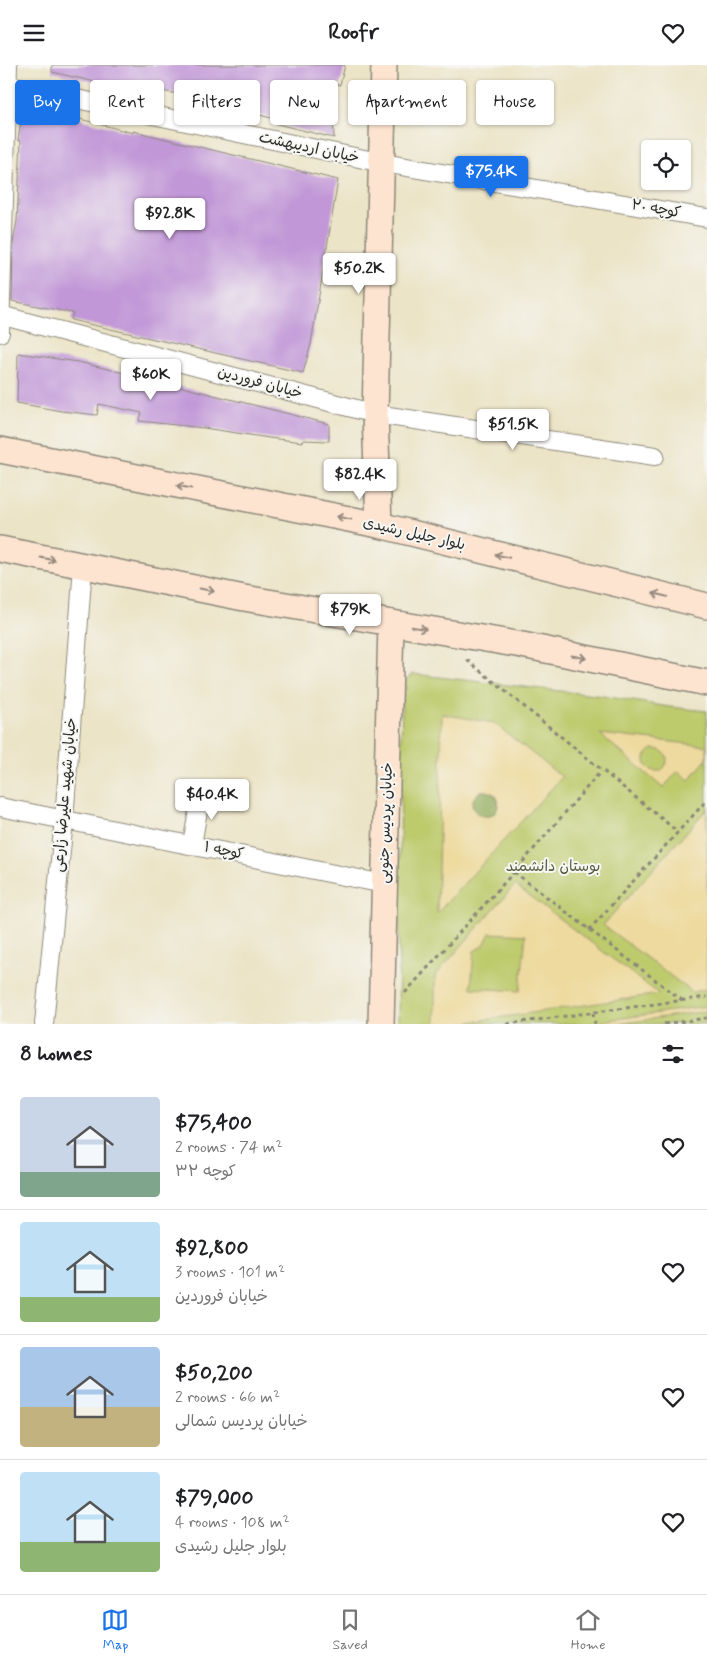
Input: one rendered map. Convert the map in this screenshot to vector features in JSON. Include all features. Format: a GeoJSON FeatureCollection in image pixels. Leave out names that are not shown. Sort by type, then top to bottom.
{"type":"FeatureCollection","features":[{"type":"Feature","properties":{"kind":"street"},"geometry":{"type":"LineString","coordinates":[[0,333],[4,84],[8,65]]}},
{"type":"Feature","properties":{"kind":"street"},"geometry":{"type":"LineString","coordinates":[[379,525],[375,414],[383,163],[384,65]]}},
{"type":"Feature","properties":{"kind":"street","name":"خیابان اردیبهشت"},"geometry":{"type":"LineString","coordinates":[[4,84],[383,163],[605,201]]}},
{"type":"Feature","properties":{"kind":"street","name":"کوچه ۲۰"},"geometry":{"type":"LineString","coordinates":[[605,201],[707,218]]}},
{"type":"Feature","properties":{"kind":"street","name":"خیابان فروردین"},"geometry":{"type":"LineString","coordinates":[[0,315],[375,414],[655,456]]}},
{"type":"Feature","properties":{"kind":"street","name":"بلوار جلیل رشیدی"},"geometry":{"type":"LineString","coordinates":[[0,450],[379,525],[707,606]]}},
{"type":"Feature","properties":{"kind":"street"},"geometry":{"type":"LineString","coordinates":[[0,549],[244,598],[522,645],[707,683]]}},
{"type":"Feature","properties":{"kind":"street","name":"خیابان شهید علیرضا زارعی"},"geometry":{"type":"LineString","coordinates":[[44,1024],[64,819],[83,566]]}},
{"type":"Feature","properties":{"kind":"street","name":"خیابان پردیس جنوبی"},"geometry":{"type":"LineString","coordinates":[[381,1021],[391,623]]}},
{"type":"Feature","properties":{"kind":"street"},"geometry":{"type":"LineString","coordinates":[[192,845],[200,793]]}},
{"type":"Feature","properties":{"kind":"street","name":"کوچه ۱"},"geometry":{"type":"LineString","coordinates":[[0,807],[384,884]]}},
{"type":"Feature","properties":{"kind":"path"},"geometry":{"type":"LineString","coordinates":[[460,654],[678,833]]}},
{"type":"Feature","properties":{"kind":"path"},"geometry":{"type":"LineString","coordinates":[[381,1021],[601,771]]}},
{"type":"Feature","properties":{"kind":"path"},"geometry":{"type":"LineString","coordinates":[[589,930],[707,800]]}},
{"type":"Feature","properties":{"kind":"path"},"geometry":{"type":"LineString","coordinates":[[514,872],[683,1001]]}},
{"type":"Feature","properties":{"kind":"path"},"geometry":{"type":"LineString","coordinates":[[507,1024],[707,997]]}},
{"type":"Feature","properties":{"kind":"path"},"geometry":{"type":"LineString","coordinates":[[593,1013],[595,1024]]}},
{"type":"Feature","properties":{"kind":"path"},"geometry":{"type":"LineString","coordinates":[[664,1024],[707,1018]]}},
{"type":"Feature","properties":{"kind":"green space","name":"بوستان دانشمند"},"geometry":{"type":"Polygon","coordinates":[[[413,674],[603,696],[707,711],[707,1024],[398,1024],[402,684],[413,674]]]}},
{"type":"Feature","properties":{"kind":"green space"},"geometry":{"type":"Polygon","coordinates":[[[485,791],[494,795],[498,804],[494,813],[485,817],[476,813],[472,804],[476,795],[485,791]]]}},
{"type":"Feature","properties":{"kind":"sand"},"geometry":{"type":"Polygon","coordinates":[[[442,714],[494,723],[562,777],[437,913],[442,714]],[[481,791],[474,798],[472,804],[478,814],[490,816],[495,813],[498,799],[491,792],[481,791]]]}},
{"type":"Feature","properties":{"kind":"sand"},"geometry":{"type":"Polygon","coordinates":[[[600,734],[707,746],[707,759],[689,780],[678,771],[663,788],[600,734]],[[656,749],[647,754],[645,759],[646,764],[653,771],[663,769],[667,760],[666,755],[662,751],[656,749]]]}},
{"type":"Feature","properties":{"kind":"sand"},"geometry":{"type":"Polygon","coordinates":[[[707,809],[707,989],[692,992],[603,925],[707,809]]]}},
{"type":"Feature","properties":{"kind":"sand"},"geometry":{"type":"Polygon","coordinates":[[[515,885],[659,994],[457,1024],[435,1024],[435,976],[515,885]],[[490,933],[484,945],[474,951],[471,988],[520,991],[526,935],[490,933]]]}},
{"type":"Feature","properties":{"kind":"sand"},"geometry":{"type":"Polygon","coordinates":[[[707,1006],[707,1011],[616,1024],[603,1024],[603,1021],[707,1006]]]}},
{"type":"Feature","properties":{"kind":"building"},"geometry":{"type":"Polygon","coordinates":[[[52,65],[345,65],[340,85],[338,84],[338,80],[270,80],[270,118],[260,115],[260,80],[174,80],[174,93],[164,91],[164,80],[90,81],[52,72],[52,65]]]}},
{"type":"Feature","properties":{"kind":"building"},"geometry":{"type":"Polygon","coordinates":[[[80,119],[90,122],[90,125],[103,125],[133,133],[133,131],[338,180],[311,344],[303,373],[71,320],[73,313],[12,301],[13,243],[17,221],[21,141],[18,140],[20,125],[80,125],[80,119]]]}},
{"type":"Feature","properties":{"kind":"building"},"geometry":{"type":"Polygon","coordinates":[[[281,125],[334,125],[334,138],[281,125]]]}},
{"type":"Feature","properties":{"kind":"building"},"geometry":{"type":"Polygon","coordinates":[[[18,353],[78,362],[329,424],[329,441],[303,440],[303,442],[139,421],[142,413],[99,404],[97,415],[17,403],[18,353]]]}}]}
